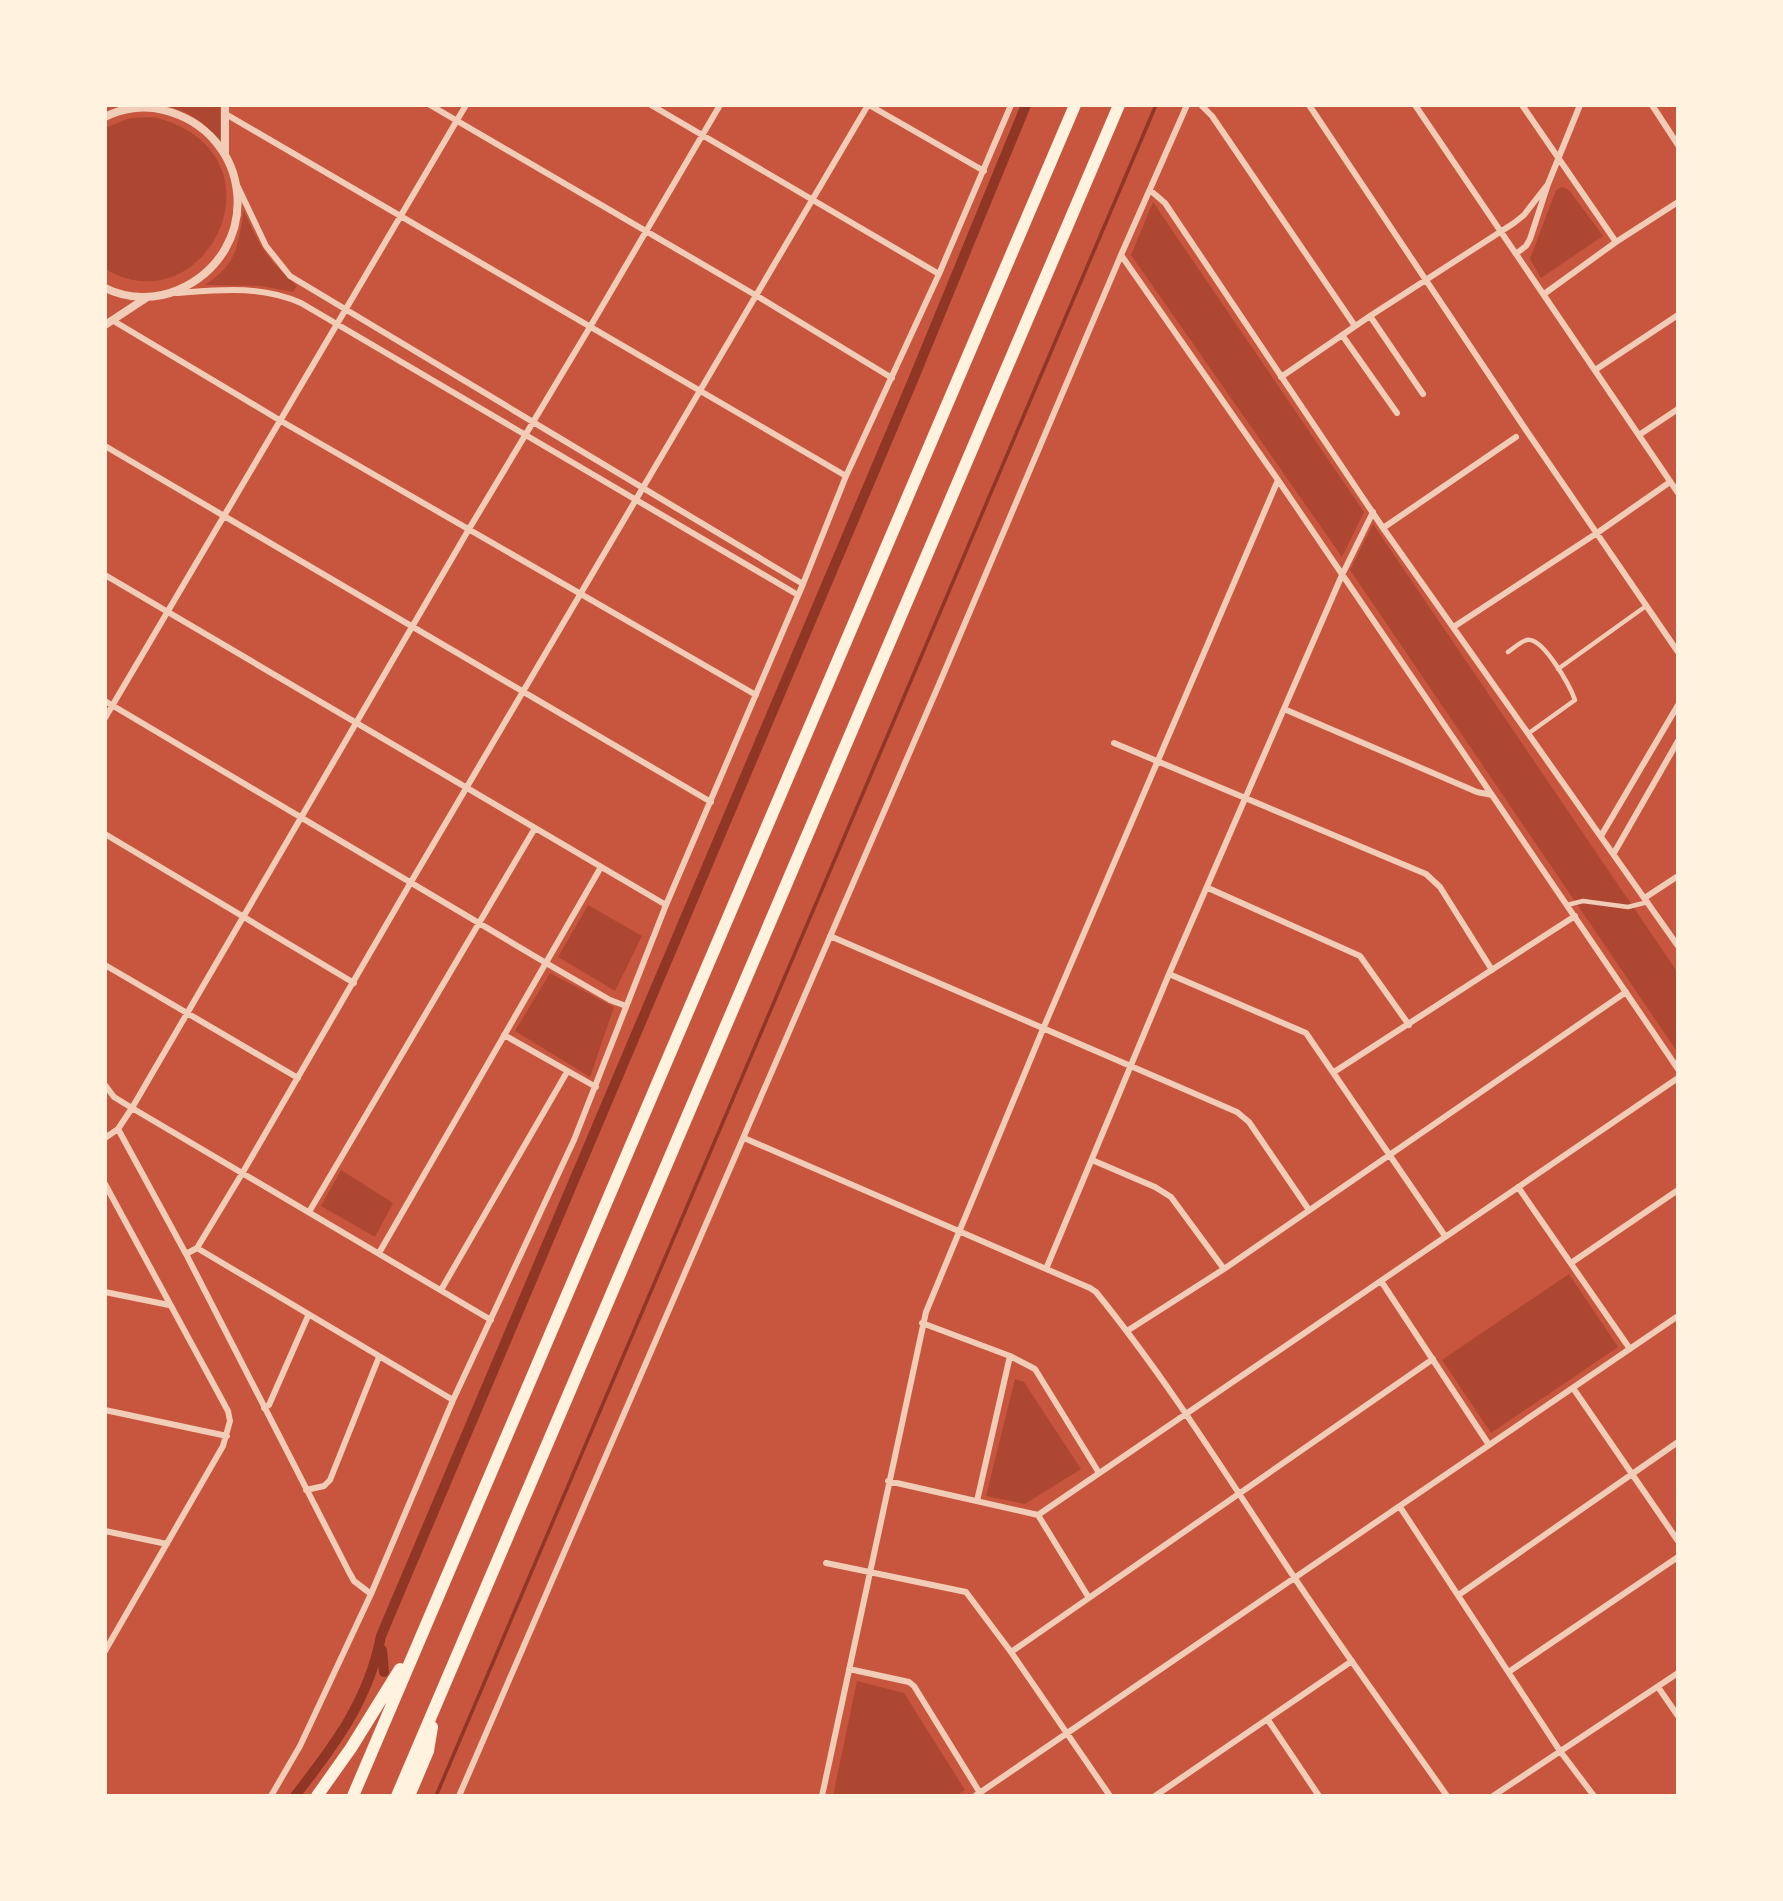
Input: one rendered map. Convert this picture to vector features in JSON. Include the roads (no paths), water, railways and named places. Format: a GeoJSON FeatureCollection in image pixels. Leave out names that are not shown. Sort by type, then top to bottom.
{"type":"FeatureCollection","features":[{"type":"Feature","properties":{"kind":"highway"},"geometry":{"type":"LineString","coordinates":[[353,1796],[1075,105]]}},
{"type":"Feature","properties":{"kind":"highway"},"geometry":{"type":"LineString","coordinates":[[397,1796],[1119,105]]}},
{"type":"Feature","properties":{"kind":"highway"},"geometry":{"type":"LineString","coordinates":[[317,1796],[351,1748],[424,1630]]}},
{"type":"Feature","properties":{"kind":"highway"},"geometry":{"type":"LineString","coordinates":[[410,1796],[428,1751],[436,1705]]}},
{"type":"Feature","properties":{"kind":"street"},"geometry":{"type":"LineString","coordinates":[[430,105],[892,378]]}},
{"type":"Feature","properties":{"kind":"street"},"geometry":{"type":"LineString","coordinates":[[105,718],[466,105]]}},
{"type":"Feature","properties":{"kind":"street"},"geometry":{"type":"LineString","coordinates":[[651,105],[939,274]]}},
{"type":"Feature","properties":{"kind":"street"},"geometry":{"type":"LineString","coordinates":[[105,1138],[118,1129],[132,1108],[355,722],[720,105]]}},
{"type":"Feature","properties":{"kind":"street"},"geometry":{"type":"LineString","coordinates":[[186,1254],[197,1248],[243,1172],[868,105],[984,171]]}},
{"type":"Feature","properties":{"kind":"street"},"geometry":{"type":"LineString","coordinates":[[271,1796],[300,1746],[371,1594],[453,1400],[574,1140],[666,905],[803,584],[846,476],[939,274],[1011,105]]}},
{"type":"Feature","properties":{"kind":"street"},"geometry":{"type":"LineString","coordinates":[[459,1796],[1187,105]]}},
{"type":"Feature","properties":{"kind":"street"},"geometry":{"type":"LineString","coordinates":[[1201,105],[1212,116],[1355,326]]}},
{"type":"Feature","properties":{"kind":"street"},"geometry":{"type":"LineString","coordinates":[[1309,105],[1678,652]]}},
{"type":"Feature","properties":{"kind":"street"},"geometry":{"type":"LineString","coordinates":[[1415,105],[1678,493]]}},
{"type":"Feature","properties":{"kind":"street"},"geometry":{"type":"LineString","coordinates":[[1522,105],[1616,242]]}},
{"type":"Feature","properties":{"kind":"street"},"geometry":{"type":"LineString","coordinates":[[1517,253],[1530,239],[1548,184],[1580,105]]}},
{"type":"Feature","properties":{"kind":"street"},"geometry":{"type":"LineString","coordinates":[[1652,105],[1678,145]]}},
{"type":"Feature","properties":{"kind":"street"},"geometry":{"type":"LineString","coordinates":[[108,114],[136,106],[176,113],[204,130],[225,154]]}},
{"type":"Feature","properties":{"kind":"street"},"geometry":{"type":"LineString","coordinates":[[224,109],[225,154],[236,183],[266,246],[290,276],[803,584]]}},
{"type":"Feature","properties":{"kind":"street"},"geometry":{"type":"LineString","coordinates":[[224,109],[401,216],[846,476]]}},
{"type":"Feature","properties":{"kind":"street"},"geometry":{"type":"LineString","coordinates":[[170,293],[201,277],[225,251],[234,230],[238,207],[236,183]]}},
{"type":"Feature","properties":{"kind":"street"},"geometry":{"type":"LineString","coordinates":[[1281,377],[1502,231],[1524,215],[1548,184]]}},
{"type":"Feature","properties":{"kind":"street"},"geometry":{"type":"LineString","coordinates":[[1151,191],[1165,203],[1384,528],[1678,946]]}},
{"type":"Feature","properties":{"kind":"street"},"geometry":{"type":"LineString","coordinates":[[1544,294],[1616,242],[1678,202]]}},
{"type":"Feature","properties":{"kind":"street"},"geometry":{"type":"LineString","coordinates":[[1121,255],[1278,480],[1678,1069]]}},
{"type":"Feature","properties":{"kind":"street"},"geometry":{"type":"LineString","coordinates":[[105,288],[146,298],[170,293],[236,289],[289,298],[798,595]]}},
{"type":"Feature","properties":{"kind":"street"},"geometry":{"type":"LineString","coordinates":[[146,298],[109,323],[756,695]]}},
{"type":"Feature","properties":{"kind":"street"},"geometry":{"type":"LineString","coordinates":[[1595,370],[1678,315]]}},
{"type":"Feature","properties":{"kind":"street"},"geometry":{"type":"LineString","coordinates":[[1370,317],[1423,394]]}},
{"type":"Feature","properties":{"kind":"street"},"geometry":{"type":"LineString","coordinates":[[1342,335],[1397,413]]}},
{"type":"Feature","properties":{"kind":"street"},"geometry":{"type":"LineString","coordinates":[[1639,435],[1678,409]]}},
{"type":"Feature","properties":{"kind":"street"},"geometry":{"type":"LineString","coordinates":[[1384,528],[1516,437]]}},
{"type":"Feature","properties":{"kind":"street"},"geometry":{"type":"LineString","coordinates":[[105,446],[711,802]]}},
{"type":"Feature","properties":{"kind":"street"},"geometry":{"type":"LineString","coordinates":[[822,1796],[922,1323],[1042,1029],[1278,480]]}},
{"type":"Feature","properties":{"kind":"street"},"geometry":{"type":"LineString","coordinates":[[1455,626],[1670,482]]}},
{"type":"Feature","properties":{"kind":"street"},"geometry":{"type":"LineString","coordinates":[[1046,1269],[1169,974],[1342,575],[1373,512]]}},
{"type":"Feature","properties":{"kind":"street"},"geometry":{"type":"LineString","coordinates":[[105,575],[666,905]]}},
{"type":"Feature","properties":{"kind":"street"},"geometry":{"type":"LineString","coordinates":[[1558,669],[1646,606]]}},
{"type":"Feature","properties":{"kind":"street"},"geometry":{"type":"LineString","coordinates":[[1508,652],[1524,641],[1535,641],[1543,647],[1558,669],[1575,700],[1529,733]]}},
{"type":"Feature","properties":{"kind":"street"},"geometry":{"type":"LineString","coordinates":[[105,701],[546,963],[610,1000],[626,1006]]}},
{"type":"Feature","properties":{"kind":"street"},"geometry":{"type":"LineString","coordinates":[[1601,836],[1678,705]]}},
{"type":"Feature","properties":{"kind":"street"},"geometry":{"type":"LineString","coordinates":[[1284,709],[1477,792],[1493,795]]}},
{"type":"Feature","properties":{"kind":"street"},"geometry":{"type":"LineString","coordinates":[[1614,853],[1678,741]]}},
{"type":"Feature","properties":{"kind":"street"},"geometry":{"type":"LineString","coordinates":[[1114,743],[1433,879],[1492,970]]}},
{"type":"Feature","properties":{"kind":"street"},"geometry":{"type":"LineString","coordinates":[[309,1212],[535,828]]}},
{"type":"Feature","properties":{"kind":"street"},"geometry":{"type":"LineString","coordinates":[[105,834],[354,983]]}},
{"type":"Feature","properties":{"kind":"street"},"geometry":{"type":"LineString","coordinates":[[379,1253],[601,867]]}},
{"type":"Feature","properties":{"kind":"street"},"geometry":{"type":"LineString","coordinates":[[1567,905],[1583,901],[1628,907],[1647,900],[1678,876]]}},
{"type":"Feature","properties":{"kind":"street"},"geometry":{"type":"LineString","coordinates":[[1208,888],[1360,956],[1409,1025]]}},
{"type":"Feature","properties":{"kind":"street"},"geometry":{"type":"LineString","coordinates":[[1334,1072],[1575,916]]}},
{"type":"Feature","properties":{"kind":"street"},"geometry":{"type":"LineString","coordinates":[[830,936],[1244,1117],[1309,1209]]}},
{"type":"Feature","properties":{"kind":"street"},"geometry":{"type":"LineString","coordinates":[[105,965],[298,1078]]}},
{"type":"Feature","properties":{"kind":"street"},"geometry":{"type":"LineString","coordinates":[[1169,974],[1301,1030],[1311,1039],[1445,1236]]}},
{"type":"Feature","properties":{"kind":"street"},"geometry":{"type":"LineString","coordinates":[[1127,1331],[1224,1269],[1626,992]]}},
{"type":"Feature","properties":{"kind":"street"},"geometry":{"type":"LineString","coordinates":[[504,1035],[596,1087]]}},
{"type":"Feature","properties":{"kind":"street"},"geometry":{"type":"LineString","coordinates":[[441,1290],[567,1072]]}},
{"type":"Feature","properties":{"kind":"street"},"geometry":{"type":"LineString","coordinates":[[1038,1515],[1678,1078]]}},
{"type":"Feature","properties":{"kind":"street"},"geometry":{"type":"LineString","coordinates":[[105,1085],[114,1097],[132,1108],[491,1320]]}},
{"type":"Feature","properties":{"kind":"street"},"geometry":{"type":"LineString","coordinates":[[118,1129],[186,1254],[349,1572],[354,1581],[371,1594]]}},
{"type":"Feature","properties":{"kind":"street"},"geometry":{"type":"LineString","coordinates":[[744,1138],[1090,1287],[1127,1331],[1295,1579],[1447,1796]]}},
{"type":"Feature","properties":{"kind":"street"},"geometry":{"type":"LineString","coordinates":[[1092,1160],[1155,1187],[1171,1197],[1224,1269]]}},
{"type":"Feature","properties":{"kind":"street"},"geometry":{"type":"LineString","coordinates":[[105,1184],[228,1411],[230,1421],[227,1436],[106,1647]]}},
{"type":"Feature","properties":{"kind":"street"},"geometry":{"type":"LineString","coordinates":[[1518,1187],[1630,1349]]}},
{"type":"Feature","properties":{"kind":"street"},"geometry":{"type":"LineString","coordinates":[[1571,1263],[1678,1190]]}},
{"type":"Feature","properties":{"kind":"street"},"geometry":{"type":"LineString","coordinates":[[197,1248],[453,1400]]}},
{"type":"Feature","properties":{"kind":"street"},"geometry":{"type":"LineString","coordinates":[[1381,1281],[1489,1445]]}},
{"type":"Feature","properties":{"kind":"street"},"geometry":{"type":"LineString","coordinates":[[105,1292],[169,1306]]}},
{"type":"Feature","properties":{"kind":"street"},"geometry":{"type":"LineString","coordinates":[[264,1408],[269,1405],[308,1315]]}},
{"type":"Feature","properties":{"kind":"street"},"geometry":{"type":"LineString","coordinates":[[849,1669],[909,1682],[914,1686],[978,1794],[1678,1316]]}},
{"type":"Feature","properties":{"kind":"street"},"geometry":{"type":"LineString","coordinates":[[922,1323],[1026,1363],[1040,1375],[1099,1473]]}},
{"type":"Feature","properties":{"kind":"street"},"geometry":{"type":"LineString","coordinates":[[977,1501],[1010,1356]]}},
{"type":"Feature","properties":{"kind":"street"},"geometry":{"type":"LineString","coordinates":[[306,1490],[324,1486],[330,1480],[379,1357]]}},
{"type":"Feature","properties":{"kind":"street"},"geometry":{"type":"LineString","coordinates":[[1011,1652],[1433,1359]]}},
{"type":"Feature","properties":{"kind":"street"},"geometry":{"type":"LineString","coordinates":[[1573,1388],[1678,1541]]}},
{"type":"Feature","properties":{"kind":"street"},"geometry":{"type":"LineString","coordinates":[[105,1410],[227,1436]]}},
{"type":"Feature","properties":{"kind":"street"},"geometry":{"type":"LineString","coordinates":[[1460,1594],[1678,1442]]}},
{"type":"Feature","properties":{"kind":"street"},"geometry":{"type":"LineString","coordinates":[[888,1481],[1038,1515],[1089,1598]]}},
{"type":"Feature","properties":{"kind":"street"},"geometry":{"type":"LineString","coordinates":[[1401,1507],[1560,1751],[1594,1796]]}},
{"type":"Feature","properties":{"kind":"street"},"geometry":{"type":"LineString","coordinates":[[105,1531],[167,1544]]}},
{"type":"Feature","properties":{"kind":"street"},"geometry":{"type":"LineString","coordinates":[[1510,1671],[1678,1557]]}},
{"type":"Feature","properties":{"kind":"street"},"geometry":{"type":"LineString","coordinates":[[826,1563],[966,1592],[1011,1652],[1110,1796]]}},
{"type":"Feature","properties":{"kind":"street"},"geometry":{"type":"LineString","coordinates":[[1155,1796],[1352,1661]]}},
{"type":"Feature","properties":{"kind":"street"},"geometry":{"type":"LineString","coordinates":[[1493,1796],[1678,1673]]}},
{"type":"Feature","properties":{"kind":"street"},"geometry":{"type":"LineString","coordinates":[[1658,1687],[1678,1716]]}},
{"type":"Feature","properties":{"kind":"street"},"geometry":{"type":"LineString","coordinates":[[1268,1720],[1319,1796]]}},
{"type":"Feature","properties":{"kind":"waterway"},"geometry":{"type":"LineString","coordinates":[[295,1796],[336,1740],[359,1702],[381,1636],[913,380],[1026,105]]}},
{"type":"Feature","properties":{"kind":"waterway"},"geometry":{"type":"LineString","coordinates":[[436,1796],[1156,105]]}},
{"type":"Feature","properties":{"kind":"waterway"},"geometry":{"type":"LineString","coordinates":[[382,1650],[384,1672]]}}]}
